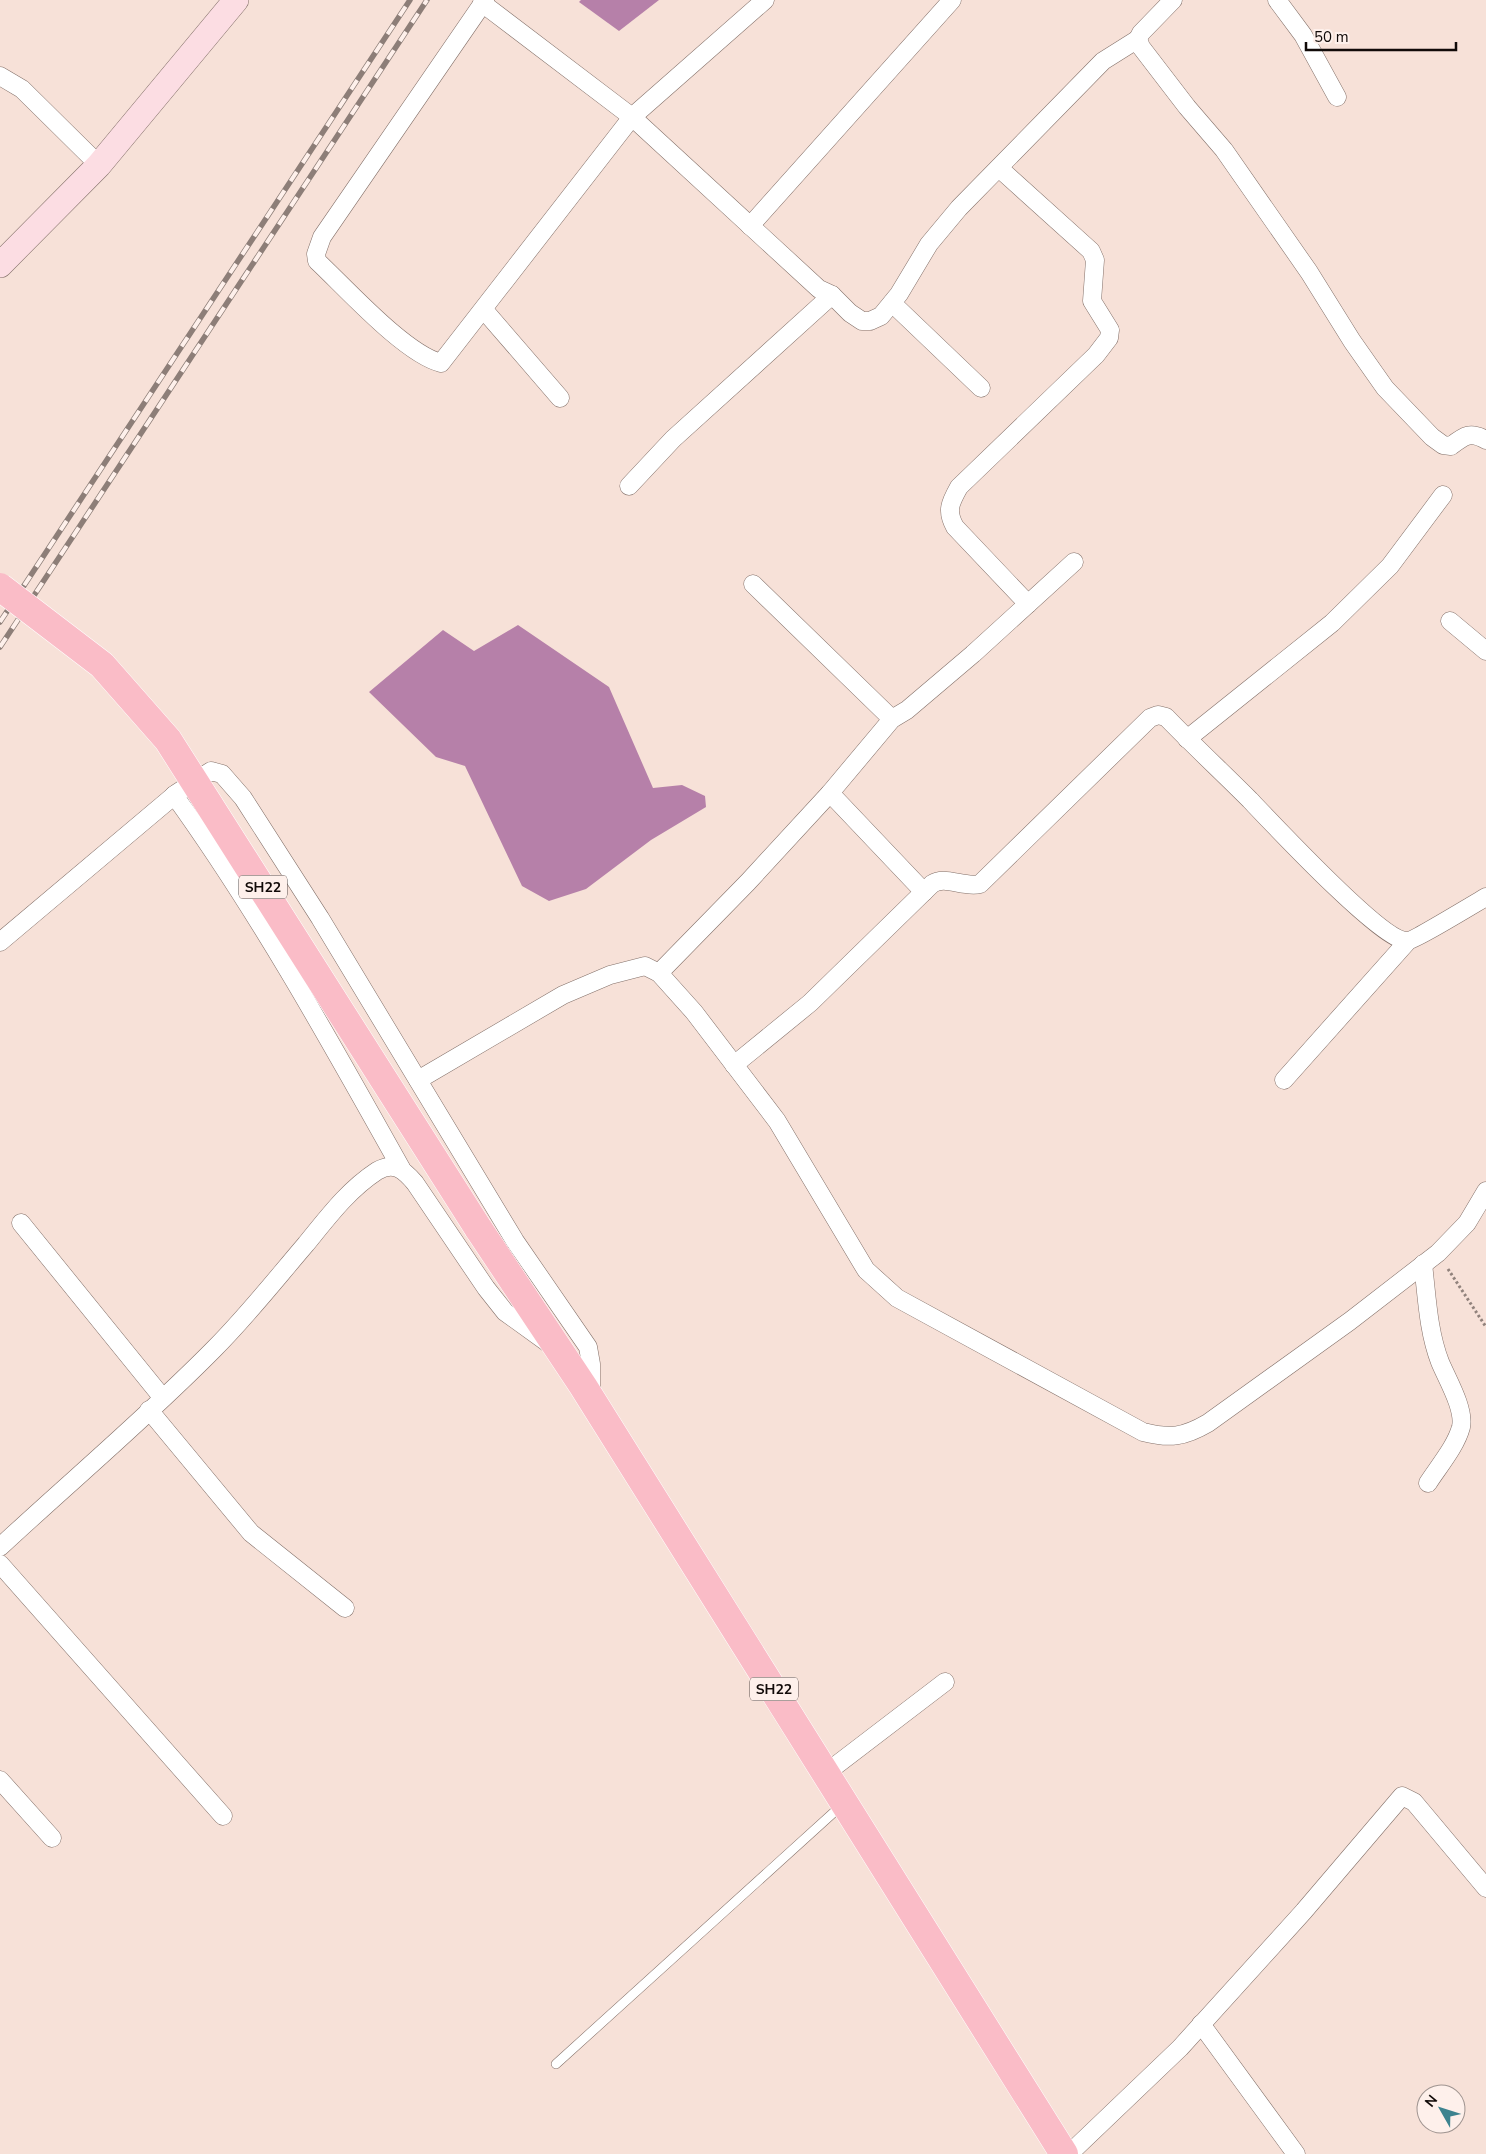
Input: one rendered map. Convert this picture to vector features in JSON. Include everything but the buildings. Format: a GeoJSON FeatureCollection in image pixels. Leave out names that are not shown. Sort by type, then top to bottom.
{"type":"FeatureCollection","features":[{"type":"Feature","properties":{"kind":"main road","name":"SH22"},"geometry":{"type":"LineString","coordinates":[[0,587],[102,665],[168,740],[478,1228],[591,1398],[1064,2154]]}},
{"type":"Feature","properties":{"kind":"street"},"geometry":{"type":"LineString","coordinates":[[764,0],[632,118],[441,363],[429,360],[393,332],[317,261],[316,254],[322,237],[483,2],[632,118],[819,289],[832,295],[850,313],[862,321],[870,321],[881,316],[892,303],[929,244],[958,208],[1103,61],[1138,39],[1146,26],[1173,0]]}},
{"type":"Feature","properties":{"kind":"street"},"geometry":{"type":"LineString","coordinates":[[750,226],[952,0]]}},
{"type":"Feature","properties":{"kind":"street"},"geometry":{"type":"LineString","coordinates":[[1276,0],[1303,35],[1337,97]]}},
{"type":"Feature","properties":{"kind":"street"},"geometry":{"type":"LineString","coordinates":[[0,265],[99,165],[232,1]]}},
{"type":"Feature","properties":{"kind":"street"},"geometry":{"type":"LineString","coordinates":[[1138,39],[1141,47],[1187,107],[1224,150],[1314,278],[1352,341],[1384,388],[1432,437],[1443,445],[1451,446],[1465,435],[1475,434],[1486,440]]}},
{"type":"Feature","properties":{"kind":"street"},"geometry":{"type":"LineString","coordinates":[[0,76],[22,89],[99,165]]}},
{"type":"Feature","properties":{"kind":"street"},"geometry":{"type":"LineString","coordinates":[[999,168],[1091,251],[1095,260],[1092,301],[1110,330],[1109,338],[1096,355],[966,481],[949,505],[949,516],[955,528],[1028,604]]}},
{"type":"Feature","properties":{"kind":"street"},"geometry":{"type":"LineString","coordinates":[[629,486],[673,439],[832,295]]}},
{"type":"Feature","properties":{"kind":"street"},"geometry":{"type":"LineString","coordinates":[[892,303],[981,388]]}},
{"type":"Feature","properties":{"kind":"street"},"geometry":{"type":"LineString","coordinates":[[484,310],[560,398]]}},
{"type":"Feature","properties":{"kind":"street"},"geometry":{"type":"LineString","coordinates":[[1187,739],[1332,623],[1390,566],[1443,495]]}},
{"type":"Feature","properties":{"kind":"street"},"geometry":{"type":"LineString","coordinates":[[659,973],[748,882],[830,793],[892,718],[906,710],[958,666],[1074,562]]}},
{"type":"Feature","properties":{"kind":"street"},"geometry":{"type":"LineString","coordinates":[[753,584],[892,718]]}},
{"type":"Feature","properties":{"kind":"street"},"geometry":{"type":"LineString","coordinates":[[1450,621],[1486,651]]}},
{"type":"Feature","properties":{"kind":"street"},"geometry":{"type":"LineString","coordinates":[[734,1065],[810,1003],[937,880],[946,880],[961,885],[980,884],[1150,718],[1158,715],[1166,718],[1305,858],[1380,927],[1398,940],[1407,942],[1417,939],[1441,922],[1486,898]]}},
{"type":"Feature","properties":{"kind":"street"},"geometry":{"type":"LineString","coordinates":[[0,942],[174,795],[211,771],[222,774],[243,798],[418,1080],[515,1241],[588,1346],[591,1364],[591,1398]]}},
{"type":"Feature","properties":{"kind":"street"},"geometry":{"type":"LineString","coordinates":[[830,793],[924,892]]}},
{"type":"Feature","properties":{"kind":"street"},"geometry":{"type":"LineString","coordinates":[[174,795],[208,843],[315,1015],[401,1168],[415,1183],[486,1288],[505,1312],[559,1350]]}},
{"type":"Feature","properties":{"kind":"street"},"geometry":{"type":"LineString","coordinates":[[1284,1080],[1407,942]]}},
{"type":"Feature","properties":{"kind":"street"},"geometry":{"type":"LineString","coordinates":[[418,1080],[563,995],[635,966],[645,966],[659,973],[694,1012],[777,1121],[866,1270],[880,1284],[897,1298],[1143,1432],[1161,1437],[1188,1435],[1208,1423],[1350,1321],[1438,1253],[1467,1224],[1486,1191]]}},
{"type":"Feature","properties":{"kind":"street"},"geometry":{"type":"LineString","coordinates":[[0,1547],[214,1349],[255,1305],[343,1199],[378,1171],[390,1166],[401,1168]]}},
{"type":"Feature","properties":{"kind":"street"},"geometry":{"type":"LineString","coordinates":[[21,1223],[162,1397]]}},
{"type":"Feature","properties":{"kind":"street"},"geometry":{"type":"LineString","coordinates":[[1424,1264],[1432,1334],[1440,1360],[1462,1414],[1461,1427],[1455,1441],[1428,1483]]}},
{"type":"Feature","properties":{"kind":"street"},"geometry":{"type":"LineString","coordinates":[[148,1410],[251,1533],[345,1608]]}},
{"type":"Feature","properties":{"kind":"street"},"geometry":{"type":"LineString","coordinates":[[0,1564],[222,1816]]}},
{"type":"Feature","properties":{"kind":"street"},"geometry":{"type":"LineString","coordinates":[[826,1773],[945,1682]]}},
{"type":"Feature","properties":{"kind":"street"},"geometry":{"type":"LineString","coordinates":[[0,1780],[52,1838]]}},
{"type":"Feature","properties":{"kind":"street"},"geometry":{"type":"LineString","coordinates":[[1069,2154],[1180,2048],[1304,1911],[1402,1796],[1414,1802],[1486,1888]]}},
{"type":"Feature","properties":{"kind":"street"},"geometry":{"type":"LineString","coordinates":[[1201,2024],[1296,2154]]}},
{"type":"Feature","properties":{"kind":"lane"},"geometry":{"type":"LineString","coordinates":[[556,2064],[845,1802]]}},
{"type":"Feature","properties":{"kind":"path"},"geometry":{"type":"LineString","coordinates":[[1438,1253],[1486,1327]]}},
{"type":"Feature","properties":{"kind":"shaded area"},"geometry":{"type":"Polygon","coordinates":[[[581,0],[659,0],[619,31],[579,2],[581,0]]]}},
{"type":"Feature","properties":{"kind":"shaded area"},"geometry":{"type":"Polygon","coordinates":[[[518,625],[609,687],[653,788],[682,785],[705,796],[706,807],[651,840],[586,889],[549,901],[522,886],[465,766],[436,757],[369,692],[443,630],[474,651],[518,625]]]}},
{"type":"Feature","properties":{"kind":"railway"},"geometry":{"type":"LineString","coordinates":[[0,622],[410,0]]}},
{"type":"Feature","properties":{"kind":"railway"},"geometry":{"type":"LineString","coordinates":[[0,647],[427,0]]}}]}
